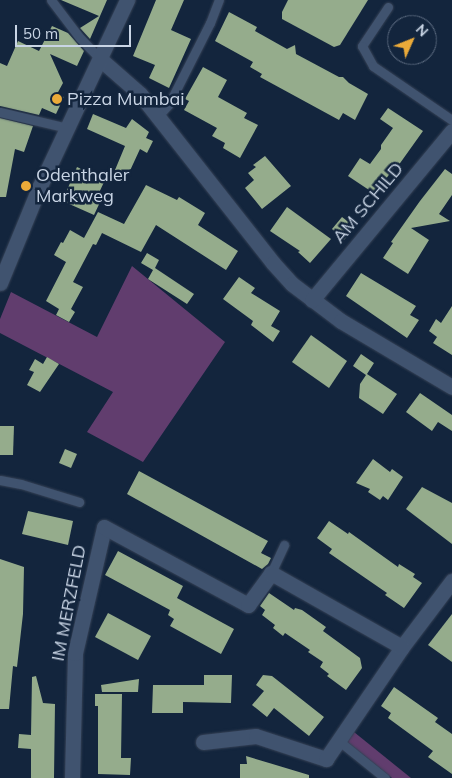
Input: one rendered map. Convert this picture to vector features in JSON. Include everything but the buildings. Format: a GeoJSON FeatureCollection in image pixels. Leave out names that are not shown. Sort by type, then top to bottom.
{"type":"FeatureCollection","features":[{"type":"Feature","properties":{"kind":"street"},"geometry":{"type":"LineString","coordinates":[[0,283],[39,188],[127,0]]}},
{"type":"Feature","properties":{"kind":"street"},"geometry":{"type":"LineString","coordinates":[[100,59],[140,94],[273,263],[312,300],[341,321],[452,387]]}},
{"type":"Feature","properties":{"kind":"street","name":"AM SCHILD"},"geometry":{"type":"LineString","coordinates":[[312,300],[452,131]]}},
{"type":"Feature","properties":{"kind":"street","name":"IM MERZFELD"},"geometry":{"type":"LineString","coordinates":[[72,778],[75,653],[104,527],[248,605],[271,573]]}},
{"type":"Feature","properties":{"kind":"street"},"geometry":{"type":"LineString","coordinates":[[271,573],[402,647]]}},
{"type":"Feature","properties":{"kind":"street"},"geometry":{"type":"LineString","coordinates":[[203,742],[256,736],[326,759],[402,647],[452,581]]}},
{"type":"Feature","properties":{"kind":"lane"},"geometry":{"type":"LineString","coordinates":[[51,0],[80,38],[100,59]]}},
{"type":"Feature","properties":{"kind":"lane"},"geometry":{"type":"LineString","coordinates":[[158,116],[169,104],[210,24],[219,0]]}},
{"type":"Feature","properties":{"kind":"lane"},"geometry":{"type":"LineString","coordinates":[[388,7],[362,46],[373,66],[452,120]]}},
{"type":"Feature","properties":{"kind":"lane"},"geometry":{"type":"LineString","coordinates":[[0,112],[67,128]]}},
{"type":"Feature","properties":{"kind":"lane"},"geometry":{"type":"LineString","coordinates":[[0,480],[21,484],[79,502]]}},
{"type":"Feature","properties":{"kind":"lane"},"geometry":{"type":"LineString","coordinates":[[271,573],[284,545]]}},
{"type":"Feature","properties":{"kind":"lane"},"geometry":{"type":"LineString","coordinates":[[339,741],[385,778]]}},
{"type":"Feature","properties":{"kind":"shaded area"},"geometry":{"type":"Polygon","coordinates":[[[132,266],[225,342],[143,462],[87,432],[113,392],[0,333],[0,319],[11,292],[97,337],[132,266]]]}},
{"type":"Feature","properties":{"kind":"shaded area"},"geometry":{"type":"Polygon","coordinates":[[[354,732],[411,778],[392,778],[347,742],[354,732]]]}},
{"type":"Feature","properties":{"kind":"place","name":"Pizza Mumbai"},"geometry":{"type":"Point","coordinates":[57,99]}},
{"type":"Feature","properties":{"kind":"place","name":"Odenthaler Markweg"},"geometry":{"type":"Point","coordinates":[26,186]}}]}
